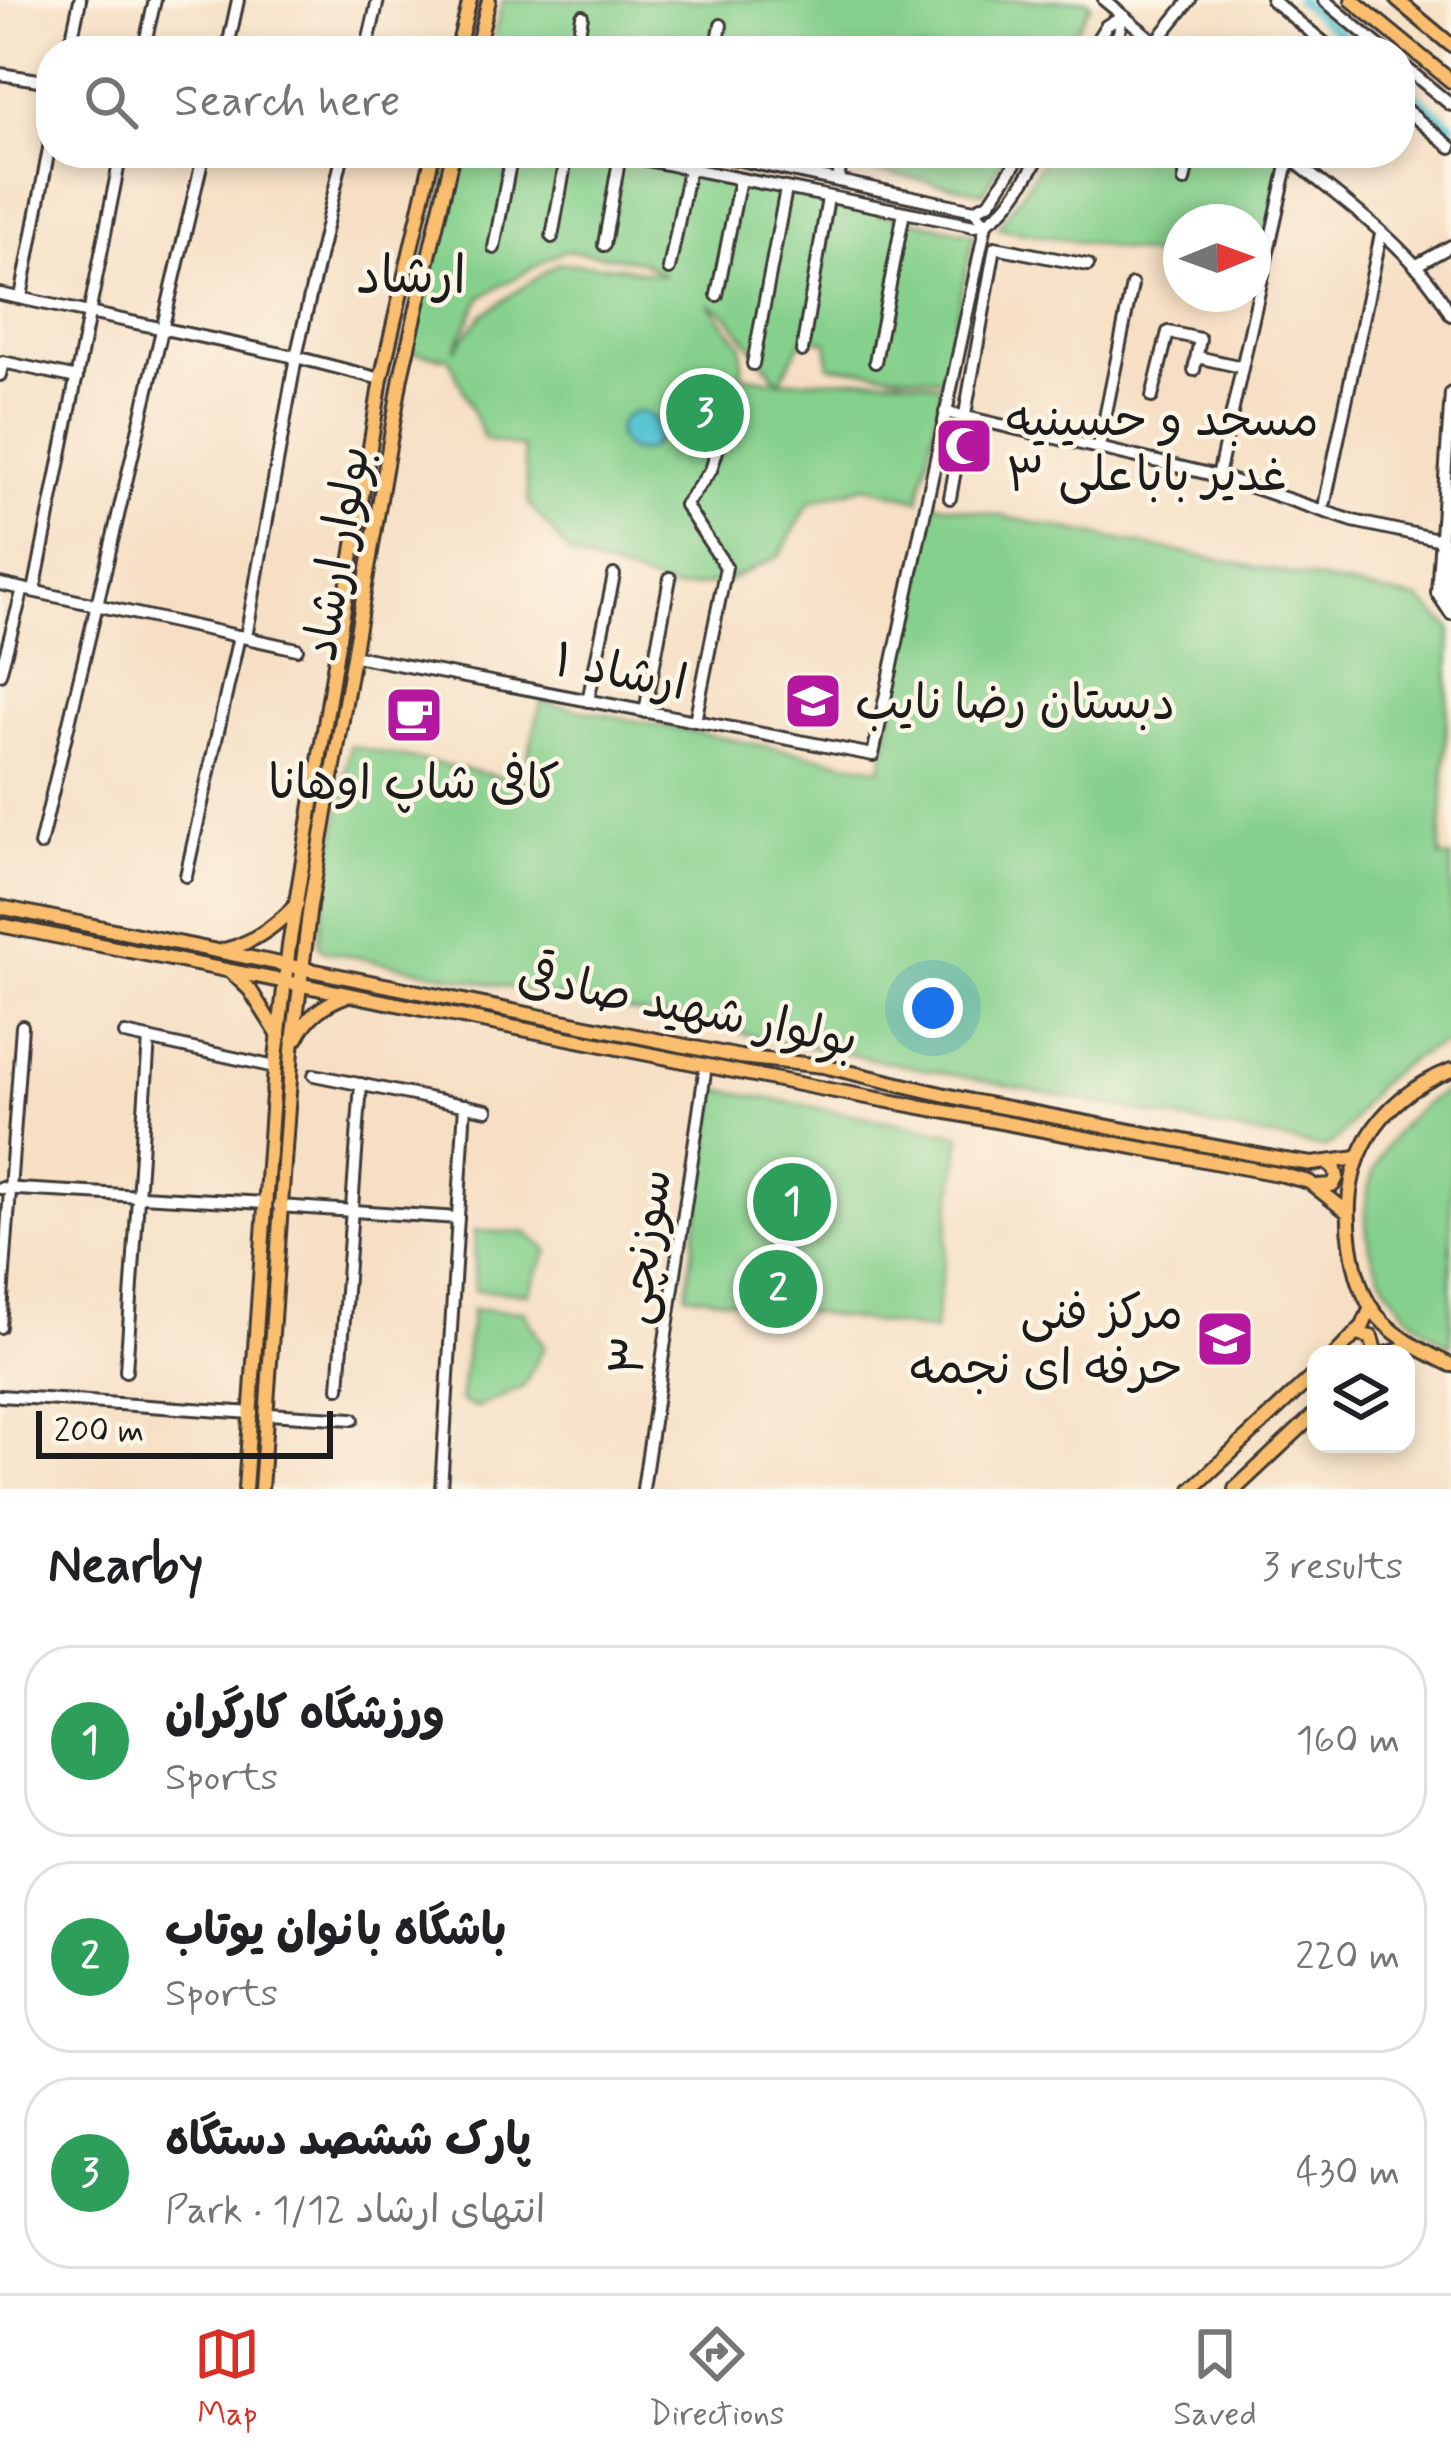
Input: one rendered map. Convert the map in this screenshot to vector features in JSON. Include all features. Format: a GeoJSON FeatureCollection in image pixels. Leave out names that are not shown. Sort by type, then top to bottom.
{"type":"FeatureCollection","features":[{"type":"Feature","properties":{"kind":"main road"},"geometry":{"type":"LineString","coordinates":[[461,36],[470,0]]}},
{"type":"Feature","properties":{"kind":"main road"},"geometry":{"type":"LineString","coordinates":[[480,36],[489,0]]}},
{"type":"Feature","properties":{"kind":"main road"},"geometry":{"type":"LineString","coordinates":[[1352,0],[1396,36]]}},
{"type":"Feature","properties":{"kind":"main road"},"geometry":{"type":"LineString","coordinates":[[1396,0],[1451,45]]}},
{"type":"Feature","properties":{"kind":"main road"},"geometry":{"type":"LineString","coordinates":[[1415,52],[1451,81]]}},
{"type":"Feature","properties":{"kind":"main road","name":"بولوار ارشاد"},"geometry":{"type":"LineString","coordinates":[[272,1204],[275,1067],[287,964],[381,379],[431,168]]}},
{"type":"Feature","properties":{"kind":"main road","name":"بولوار ارشاد"},"geometry":{"type":"LineString","coordinates":[[272,1204],[302,967],[400,377],[450,168]]}},
{"type":"Feature","properties":{"kind":"main road"},"geometry":{"type":"LineString","coordinates":[[415,235],[433,241]]}},
{"type":"Feature","properties":{"kind":"main road"},"geometry":{"type":"LineString","coordinates":[[217,951],[249,942],[297,904]]}},
{"type":"Feature","properties":{"kind":"main road","name":"بولوار شهید صادقی"},"geometry":{"type":"LineString","coordinates":[[0,907],[740,1057],[823,1066],[1119,1130],[1286,1160],[1328,1163],[1357,1158]]}},
{"type":"Feature","properties":{"kind":"main road","name":"بولوار شهید صادقی"},"geometry":{"type":"LineString","coordinates":[[0,925],[1283,1175],[1316,1186],[1346,1210]]}},
{"type":"Feature","properties":{"kind":"main road"},"geometry":{"type":"LineString","coordinates":[[229,970],[250,990],[279,1036]]}},
{"type":"Feature","properties":{"kind":"main road"},"geometry":{"type":"LineString","coordinates":[[292,1050],[305,1020],[351,994]]}},
{"type":"Feature","properties":{"kind":"main road"},"geometry":{"type":"LineString","coordinates":[[819,1088],[823,1066]]}},
{"type":"Feature","properties":{"kind":"main road"},"geometry":{"type":"LineString","coordinates":[[1412,1345],[1371,1307],[1354,1269],[1346,1210],[1357,1158],[1377,1123],[1425,1080],[1451,1070]]}},
{"type":"Feature","properties":{"kind":"main road"},"geometry":{"type":"LineString","coordinates":[[1316,1186],[1333,1185],[1337,1177],[1328,1163]]}},
{"type":"Feature","properties":{"kind":"main road"},"geometry":{"type":"LineString","coordinates":[[245,1489],[272,1204]]}},
{"type":"Feature","properties":{"kind":"main road"},"geometry":{"type":"LineString","coordinates":[[263,1488],[272,1204]]}},
{"type":"Feature","properties":{"kind":"main road"},"geometry":{"type":"LineString","coordinates":[[1345,1345],[1371,1307]]}},
{"type":"Feature","properties":{"kind":"main road"},"geometry":{"type":"LineString","coordinates":[[1356,1334],[1371,1337],[1373,1345]]}},
{"type":"Feature","properties":{"kind":"main road"},"geometry":{"type":"LineString","coordinates":[[1415,1347],[1451,1365]]}},
{"type":"Feature","properties":{"kind":"main road"},"geometry":{"type":"LineString","coordinates":[[1192,1489],[1307,1381]]}},
{"type":"Feature","properties":{"kind":"main road"},"geometry":{"type":"LineString","coordinates":[[1235,1489],[1307,1422]]}},
{"type":"Feature","properties":{"kind":"street"},"geometry":{"type":"LineString","coordinates":[[72,36],[80,0]]}},
{"type":"Feature","properties":{"kind":"street"},"geometry":{"type":"LineString","coordinates":[[146,36],[154,0]]}},
{"type":"Feature","properties":{"kind":"street"},"geometry":{"type":"LineString","coordinates":[[230,36],[238,0]]}},
{"type":"Feature","properties":{"kind":"street"},"geometry":{"type":"LineString","coordinates":[[369,36],[377,0]]}},
{"type":"Feature","properties":{"kind":"street"},"geometry":{"type":"LineString","coordinates":[[1103,0],[1147,36]]}},
{"type":"Feature","properties":{"kind":"street"},"geometry":{"type":"LineString","coordinates":[[1168,36],[1190,0]]}},
{"type":"Feature","properties":{"kind":"street"},"geometry":{"type":"LineString","coordinates":[[1272,0],[1316,36]]}},
{"type":"Feature","properties":{"kind":"street"},"geometry":{"type":"LineString","coordinates":[[1324,0],[1367,36]]}},
{"type":"Feature","properties":{"kind":"street"},"geometry":{"type":"LineString","coordinates":[[579,36],[582,16]]}},
{"type":"Feature","properties":{"kind":"street"},"geometry":{"type":"LineString","coordinates":[[1100,36],[1122,16]]}},
{"type":"Feature","properties":{"kind":"street"},"geometry":{"type":"LineString","coordinates":[[1117,36],[1122,16]]}},
{"type":"Feature","properties":{"kind":"street"},"geometry":{"type":"LineString","coordinates":[[719,36],[721,25]]}},
{"type":"Feature","properties":{"kind":"street"},"geometry":{"type":"LineString","coordinates":[[0,74],[36,80]]}},
{"type":"Feature","properties":{"kind":"street"},"geometry":{"type":"LineString","coordinates":[[1415,75],[1451,105]]}},
{"type":"Feature","properties":{"kind":"street"},"geometry":{"type":"LineString","coordinates":[[1415,117],[1451,147]]}},
{"type":"Feature","properties":{"kind":"street"},"geometry":{"type":"LineString","coordinates":[[21,297],[45,168]]}},
{"type":"Feature","properties":{"kind":"street"},"geometry":{"type":"LineString","coordinates":[[0,674],[28,590],[77,378],[118,168]]}},
{"type":"Feature","properties":{"kind":"street"},"geometry":{"type":"LineString","coordinates":[[40,845],[201,168]]}},
{"type":"Feature","properties":{"kind":"street"},"geometry":{"type":"LineString","coordinates":[[186,876],[243,637],[296,357],[340,168]]}},
{"type":"Feature","properties":{"kind":"street"},"geometry":{"type":"LineString","coordinates":[[494,248],[509,168]]}},
{"type":"Feature","properties":{"kind":"street"},"geometry":{"type":"LineString","coordinates":[[552,237],[564,168]]}},
{"type":"Feature","properties":{"kind":"street"},"geometry":{"type":"LineString","coordinates":[[604,245],[614,168]]}},
{"type":"Feature","properties":{"kind":"street"},"geometry":{"type":"LineString","coordinates":[[684,168],[974,226],[1001,213],[1032,168]]}},
{"type":"Feature","properties":{"kind":"street"},"geometry":{"type":"LineString","coordinates":[[783,168],[974,210],[986,224]]}},
{"type":"Feature","properties":{"kind":"street"},"geometry":{"type":"LineString","coordinates":[[838,179],[840,168]]}},
{"type":"Feature","properties":{"kind":"street"},"geometry":{"type":"LineString","coordinates":[[974,210],[990,202],[1012,168]]}},
{"type":"Feature","properties":{"kind":"street"},"geometry":{"type":"LineString","coordinates":[[1184,181],[1187,168]]}},
{"type":"Feature","properties":{"kind":"street"},"geometry":{"type":"LineString","coordinates":[[1218,476],[1283,168]]}},
{"type":"Feature","properties":{"kind":"street"},"geometry":{"type":"LineString","coordinates":[[1302,168],[1415,266],[1451,314]]}},
{"type":"Feature","properties":{"kind":"street"},"geometry":{"type":"LineString","coordinates":[[669,269],[689,169]]}},
{"type":"Feature","properties":{"kind":"street"},"geometry":{"type":"LineString","coordinates":[[717,295],[740,179]]}},
{"type":"Feature","properties":{"kind":"street"},"geometry":{"type":"LineString","coordinates":[[753,364],[786,189]]}},
{"type":"Feature","properties":{"kind":"street"},"geometry":{"type":"LineString","coordinates":[[802,351],[828,198]]}},
{"type":"Feature","properties":{"kind":"street"},"geometry":{"type":"LineString","coordinates":[[875,362],[904,212]]}},
{"type":"Feature","properties":{"kind":"street"},"geometry":{"type":"LineString","coordinates":[[986,224],[946,407],[965,416],[1218,476],[1352,521],[1442,540]]}},
{"type":"Feature","properties":{"kind":"street"},"geometry":{"type":"LineString","coordinates":[[1324,502],[1381,234]]}},
{"type":"Feature","properties":{"kind":"street"},"geometry":{"type":"LineString","coordinates":[[1415,266],[1451,246]]}},
{"type":"Feature","properties":{"kind":"street"},"geometry":{"type":"LineString","coordinates":[[950,499],[995,247],[1088,265]]}},
{"type":"Feature","properties":{"kind":"street"},"geometry":{"type":"LineString","coordinates":[[1099,447],[1132,285]]}},
{"type":"Feature","properties":{"kind":"street"},"geometry":{"type":"LineString","coordinates":[[0,294],[381,379]]}},
{"type":"Feature","properties":{"kind":"street"},"geometry":{"type":"LineString","coordinates":[[1152,398],[1168,332],[1200,339],[1196,363],[1241,367]]}},
{"type":"Feature","properties":{"kind":"street"},"geometry":{"type":"LineString","coordinates":[[2,369],[77,378]]}},
{"type":"Feature","properties":{"kind":"street"},"geometry":{"type":"LineString","coordinates":[[1451,393],[1442,540],[1451,602]]}},
{"type":"Feature","properties":{"kind":"street","name":"ارشاد ۱"},"geometry":{"type":"LineString","coordinates":[[355,656],[873,755],[946,407]]}},
{"type":"Feature","properties":{"kind":"street"},"geometry":{"type":"LineString","coordinates":[[695,721],[726,567],[685,505],[711,470],[728,416]]}},
{"type":"Feature","properties":{"kind":"street"},"geometry":{"type":"LineString","coordinates":[[1442,540],[1437,593],[1451,614]]}},
{"type":"Feature","properties":{"kind":"street"},"geometry":{"type":"LineString","coordinates":[[588,701],[614,575]]}},
{"type":"Feature","properties":{"kind":"street"},"geometry":{"type":"LineString","coordinates":[[645,712],[670,578]]}},
{"type":"Feature","properties":{"kind":"street"},"geometry":{"type":"LineString","coordinates":[[0,584],[297,649]]}},
{"type":"Feature","properties":{"kind":"street"},"geometry":{"type":"LineString","coordinates":[[0,1327],[5,1188],[22,1026]]}},
{"type":"Feature","properties":{"kind":"street"},"geometry":{"type":"LineString","coordinates":[[125,1034],[275,1067]]}},
{"type":"Feature","properties":{"kind":"street"},"geometry":{"type":"LineString","coordinates":[[126,1371],[149,1039]]}},
{"type":"Feature","properties":{"kind":"street","name":"سوزنچی ۳"},"geometry":{"type":"LineString","coordinates":[[643,1489],[706,1065]]}},
{"type":"Feature","properties":{"kind":"street"},"geometry":{"type":"LineString","coordinates":[[314,1075],[487,1110]]}},
{"type":"Feature","properties":{"kind":"street"},"geometry":{"type":"LineString","coordinates":[[339,1388],[361,1084]]}},
{"type":"Feature","properties":{"kind":"street"},"geometry":{"type":"LineString","coordinates":[[441,1489],[465,1105]]}},
{"type":"Feature","properties":{"kind":"street"},"geometry":{"type":"LineString","coordinates":[[5,1188],[458,1218]]}},
{"type":"Feature","properties":{"kind":"street"},"geometry":{"type":"LineString","coordinates":[[0,1396],[252,1413]]}},
{"type":"Feature","properties":{"kind":"street"},"geometry":{"type":"LineString","coordinates":[[268,1414],[353,1419]]}},
{"type":"Feature","properties":{"kind":"green space"},"geometry":{"type":"Polygon","coordinates":[[[503,0],[1086,0],[1091,4],[1073,36],[494,36],[503,0]]]}},
{"type":"Feature","properties":{"kind":"green space"},"geometry":{"type":"Polygon","coordinates":[[[449,168],[673,168],[974,234],[943,379],[829,366],[827,342],[804,337],[780,381],[899,378],[943,385],[919,500],[865,486],[810,502],[779,556],[725,582],[675,590],[572,556],[529,504],[523,448],[485,440],[449,358],[406,351],[449,168]],[[564,250],[481,297],[454,350],[482,315],[558,263],[621,267],[665,276],[641,261],[564,250]],[[708,303],[742,345],[742,375],[778,381],[727,315],[708,303]]]}},
{"type":"Feature","properties":{"kind":"green space"},"geometry":{"type":"Polygon","coordinates":[[[859,168],[998,168],[984,192],[859,168]]]}},
{"type":"Feature","properties":{"kind":"green space"},"geometry":{"type":"Polygon","coordinates":[[[1039,168],[1283,168],[1271,223],[1271,204],[1163,204],[1163,257],[998,228],[1039,168]]]}},
{"type":"Feature","properties":{"kind":"green space"},"geometry":{"type":"Polygon","coordinates":[[[935,503],[1420,600],[1451,628],[1440,857],[1451,858],[1451,1041],[1389,1075],[1332,1143],[1324,1148],[324,951],[318,944],[350,746],[522,781],[541,702],[881,769],[935,503]]]}},
{"type":"Feature","properties":{"kind":"green space"},"geometry":{"type":"Polygon","coordinates":[[[1451,1088],[1451,1346],[1414,1319],[1388,1288],[1371,1253],[1366,1216],[1371,1180],[1387,1145],[1413,1114],[1451,1088]]]}},
{"type":"Feature","properties":{"kind":"green space"},"geometry":{"type":"Polygon","coordinates":[[[717,1089],[961,1135],[934,1331],[686,1294],[717,1089]]]}},
{"type":"Feature","properties":{"kind":"green space"},"geometry":{"type":"Polygon","coordinates":[[[475,1231],[527,1233],[548,1250],[528,1293],[474,1290],[475,1231]]]}},
{"type":"Feature","properties":{"kind":"green space"},"geometry":{"type":"Polygon","coordinates":[[[472,1310],[524,1311],[544,1347],[523,1387],[476,1408],[460,1401],[472,1310]]]}},
{"type":"Feature","properties":{"kind":"water"},"geometry":{"type":"Polygon","coordinates":[[[638,412],[652,418],[658,432],[652,446],[638,452],[624,446],[618,432],[624,418],[638,412]]]}},
{"type":"Feature","properties":{"kind":"waterway"},"geometry":{"type":"LineString","coordinates":[[1299,0],[1343,36]]}},
{"type":"Feature","properties":{"kind":"waterway"},"geometry":{"type":"LineString","coordinates":[[1415,95],[1451,125]]}},
{"type":"Feature","properties":{"kind":"place","name":"پارک‌ ششصد دستگاه"},"geometry":{"type":"Point","coordinates":[705,413]}},
{"type":"Feature","properties":{"kind":"place","name":"مسجد و حسینیه غدیر باباعلی ۳"},"geometry":{"type":"Point","coordinates":[964,446]}},
{"type":"Feature","properties":{"kind":"place","name":"دبستان رضا نایب"},"geometry":{"type":"Point","coordinates":[813,701]}},
{"type":"Feature","properties":{"kind":"place","name":"کافی شاپ اوهانا"},"geometry":{"type":"Point","coordinates":[414,715]}},
{"type":"Feature","properties":{"kind":"place","name":"ورزشگاه کارگران"},"geometry":{"type":"Point","coordinates":[792,1202]}},
{"type":"Feature","properties":{"kind":"place","name":"باشگاه بانوان یوتاب"},"geometry":{"type":"Point","coordinates":[778,1289]}},
{"type":"Feature","properties":{"kind":"place","name":"مرکز فنی حرفه ای نجمه"},"geometry":{"type":"Point","coordinates":[1225,1339]}},
{"type":"Feature","properties":{"kind":"district","name":"ارشاد"},"geometry":{"type":"Point","coordinates":[411,274]}}]}
